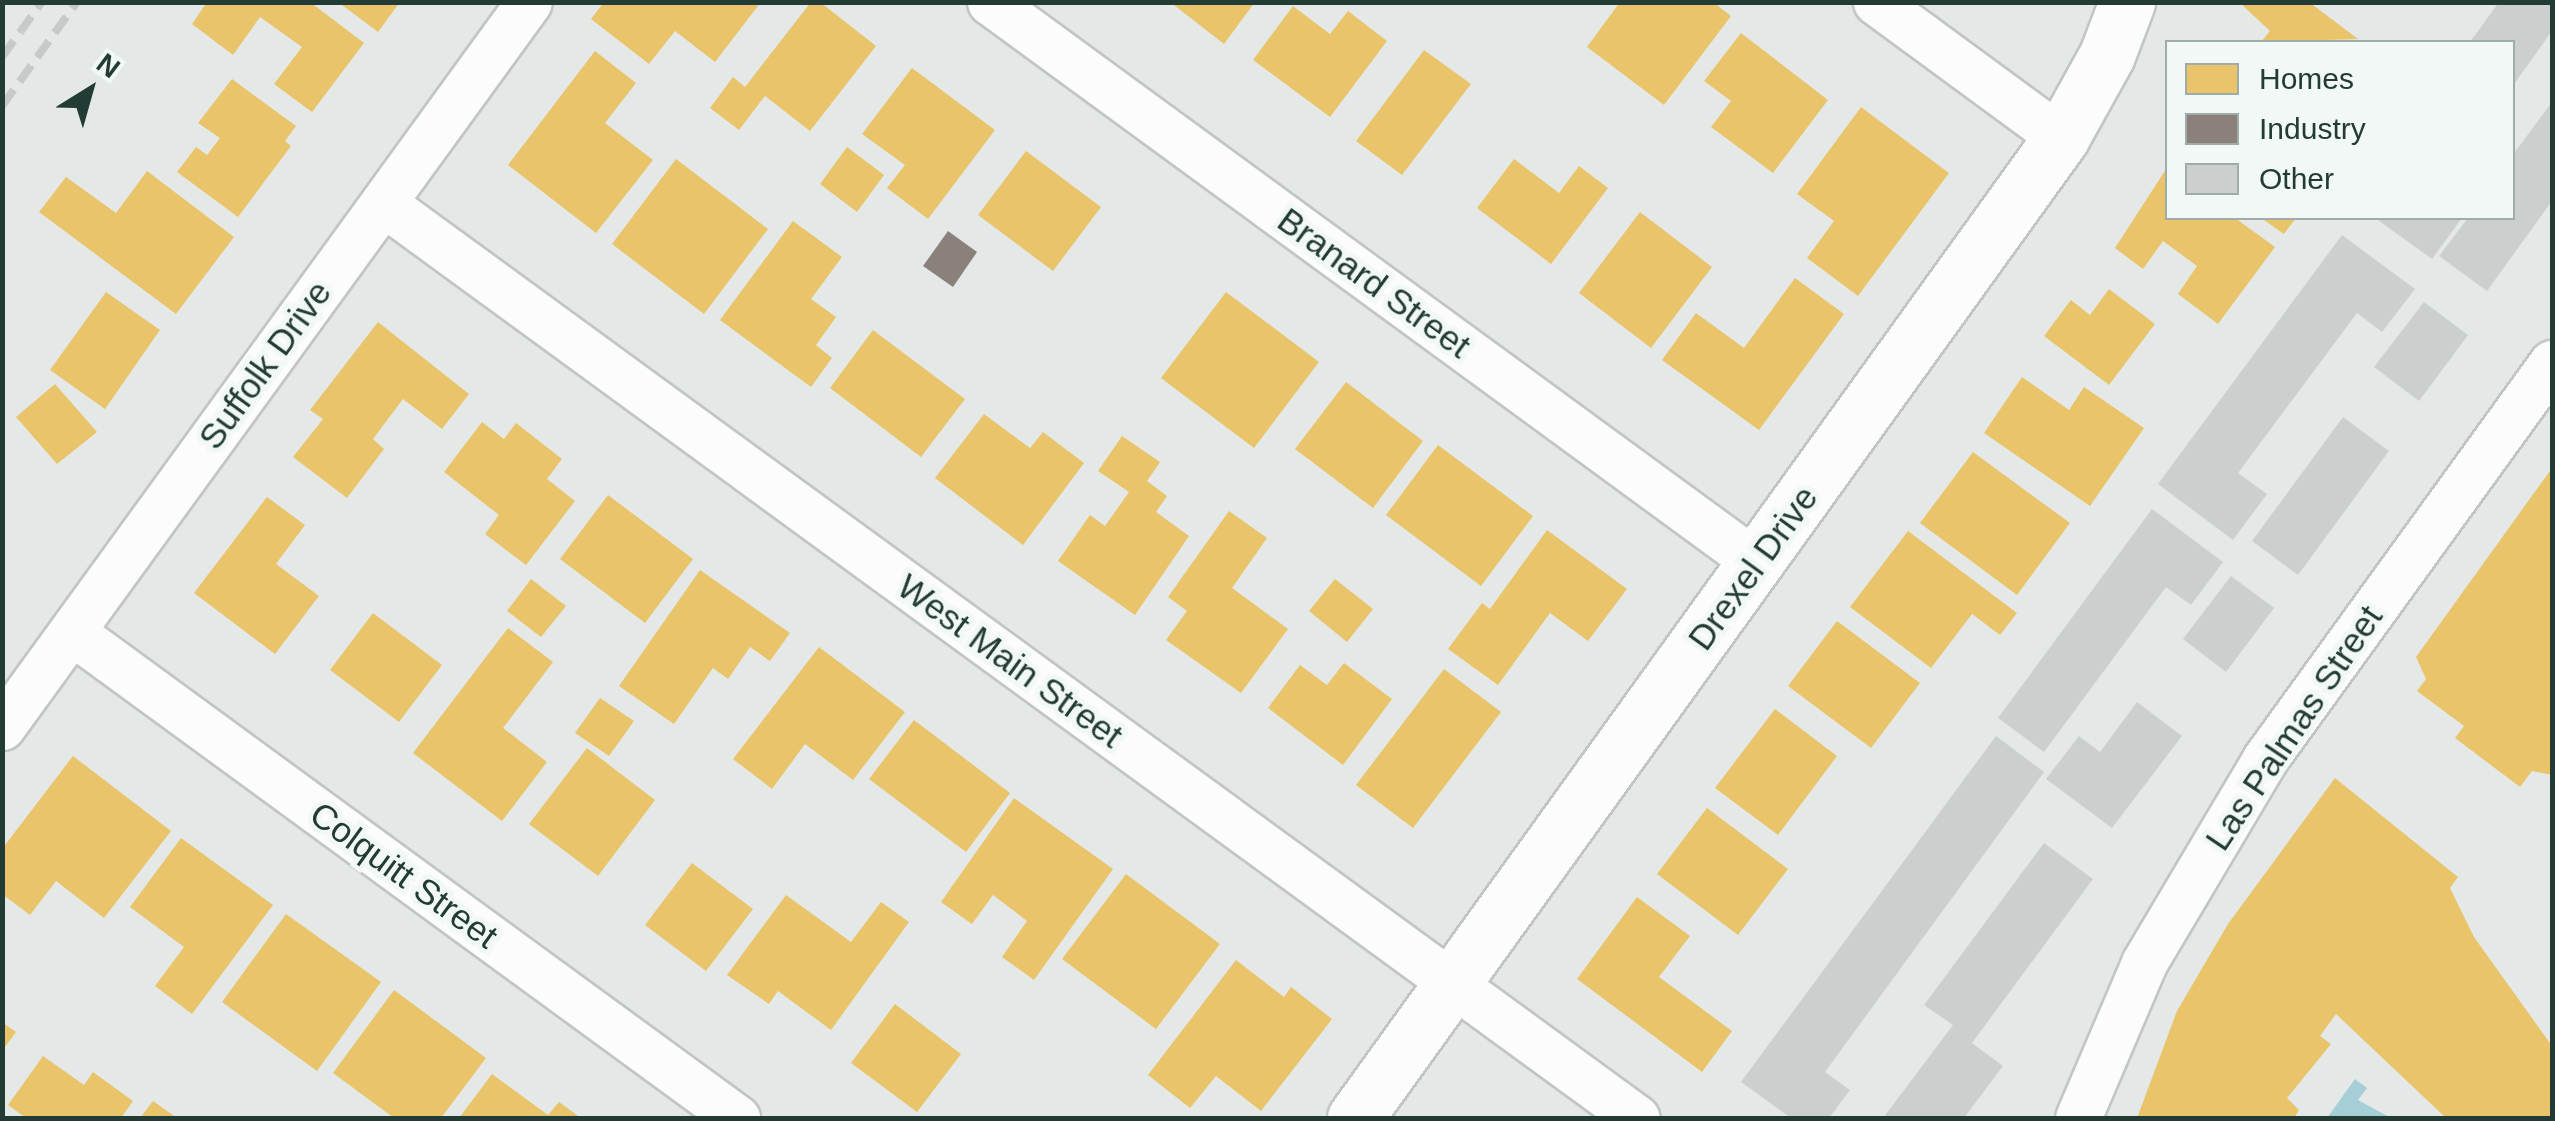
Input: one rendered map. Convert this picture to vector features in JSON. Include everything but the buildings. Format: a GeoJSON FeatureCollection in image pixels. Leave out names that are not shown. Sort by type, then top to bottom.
{"type":"FeatureCollection","features":[{"type":"Feature","properties":{"kind":"street","name":"Suffolk Drive"},"geometry":{"type":"LineString","coordinates":[[2,727],[529,2]]}},
{"type":"Feature","properties":{"kind":"street","name":"Branard Street"},"geometry":{"type":"LineString","coordinates":[[990,2],[1758,563]]}},
{"type":"Feature","properties":{"kind":"street"},"geometry":{"type":"LineString","coordinates":[[1876,2],[2061,138]]}},
{"type":"Feature","properties":{"kind":"street","name":"Drexel Drive"},"geometry":{"type":"LineString","coordinates":[[1354,1118],[2061,138],[2108,55],[2127,2]]}},
{"type":"Feature","properties":{"kind":"street","name":"West Main Street"},"geometry":{"type":"LineString","coordinates":[[382,204],[1637,1118]]}},
{"type":"Feature","properties":{"kind":"street","name":"Las Palmas Street"},"geometry":{"type":"LineString","coordinates":[[2078,1118],[2144,963],[2264,759],[2552,364]]}},
{"type":"Feature","properties":{"kind":"street","name":"Colquitt Street"},"geometry":{"type":"LineString","coordinates":[[72,632],[737,1118]]}},
{"type":"Feature","properties":{"kind":"water"},"geometry":{"type":"Polygon","coordinates":[[[2355,1079],[2367,1088],[2358,1100],[2391,1118],[2327,1118],[2355,1079]]]}},
{"type":"Feature","properties":{"kind":"railway"},"geometry":{"type":"LineString","coordinates":[[2,57],[42,2]]}},
{"type":"Feature","properties":{"kind":"railway"},"geometry":{"type":"LineString","coordinates":[[2,106],[77,2]]}}]}
